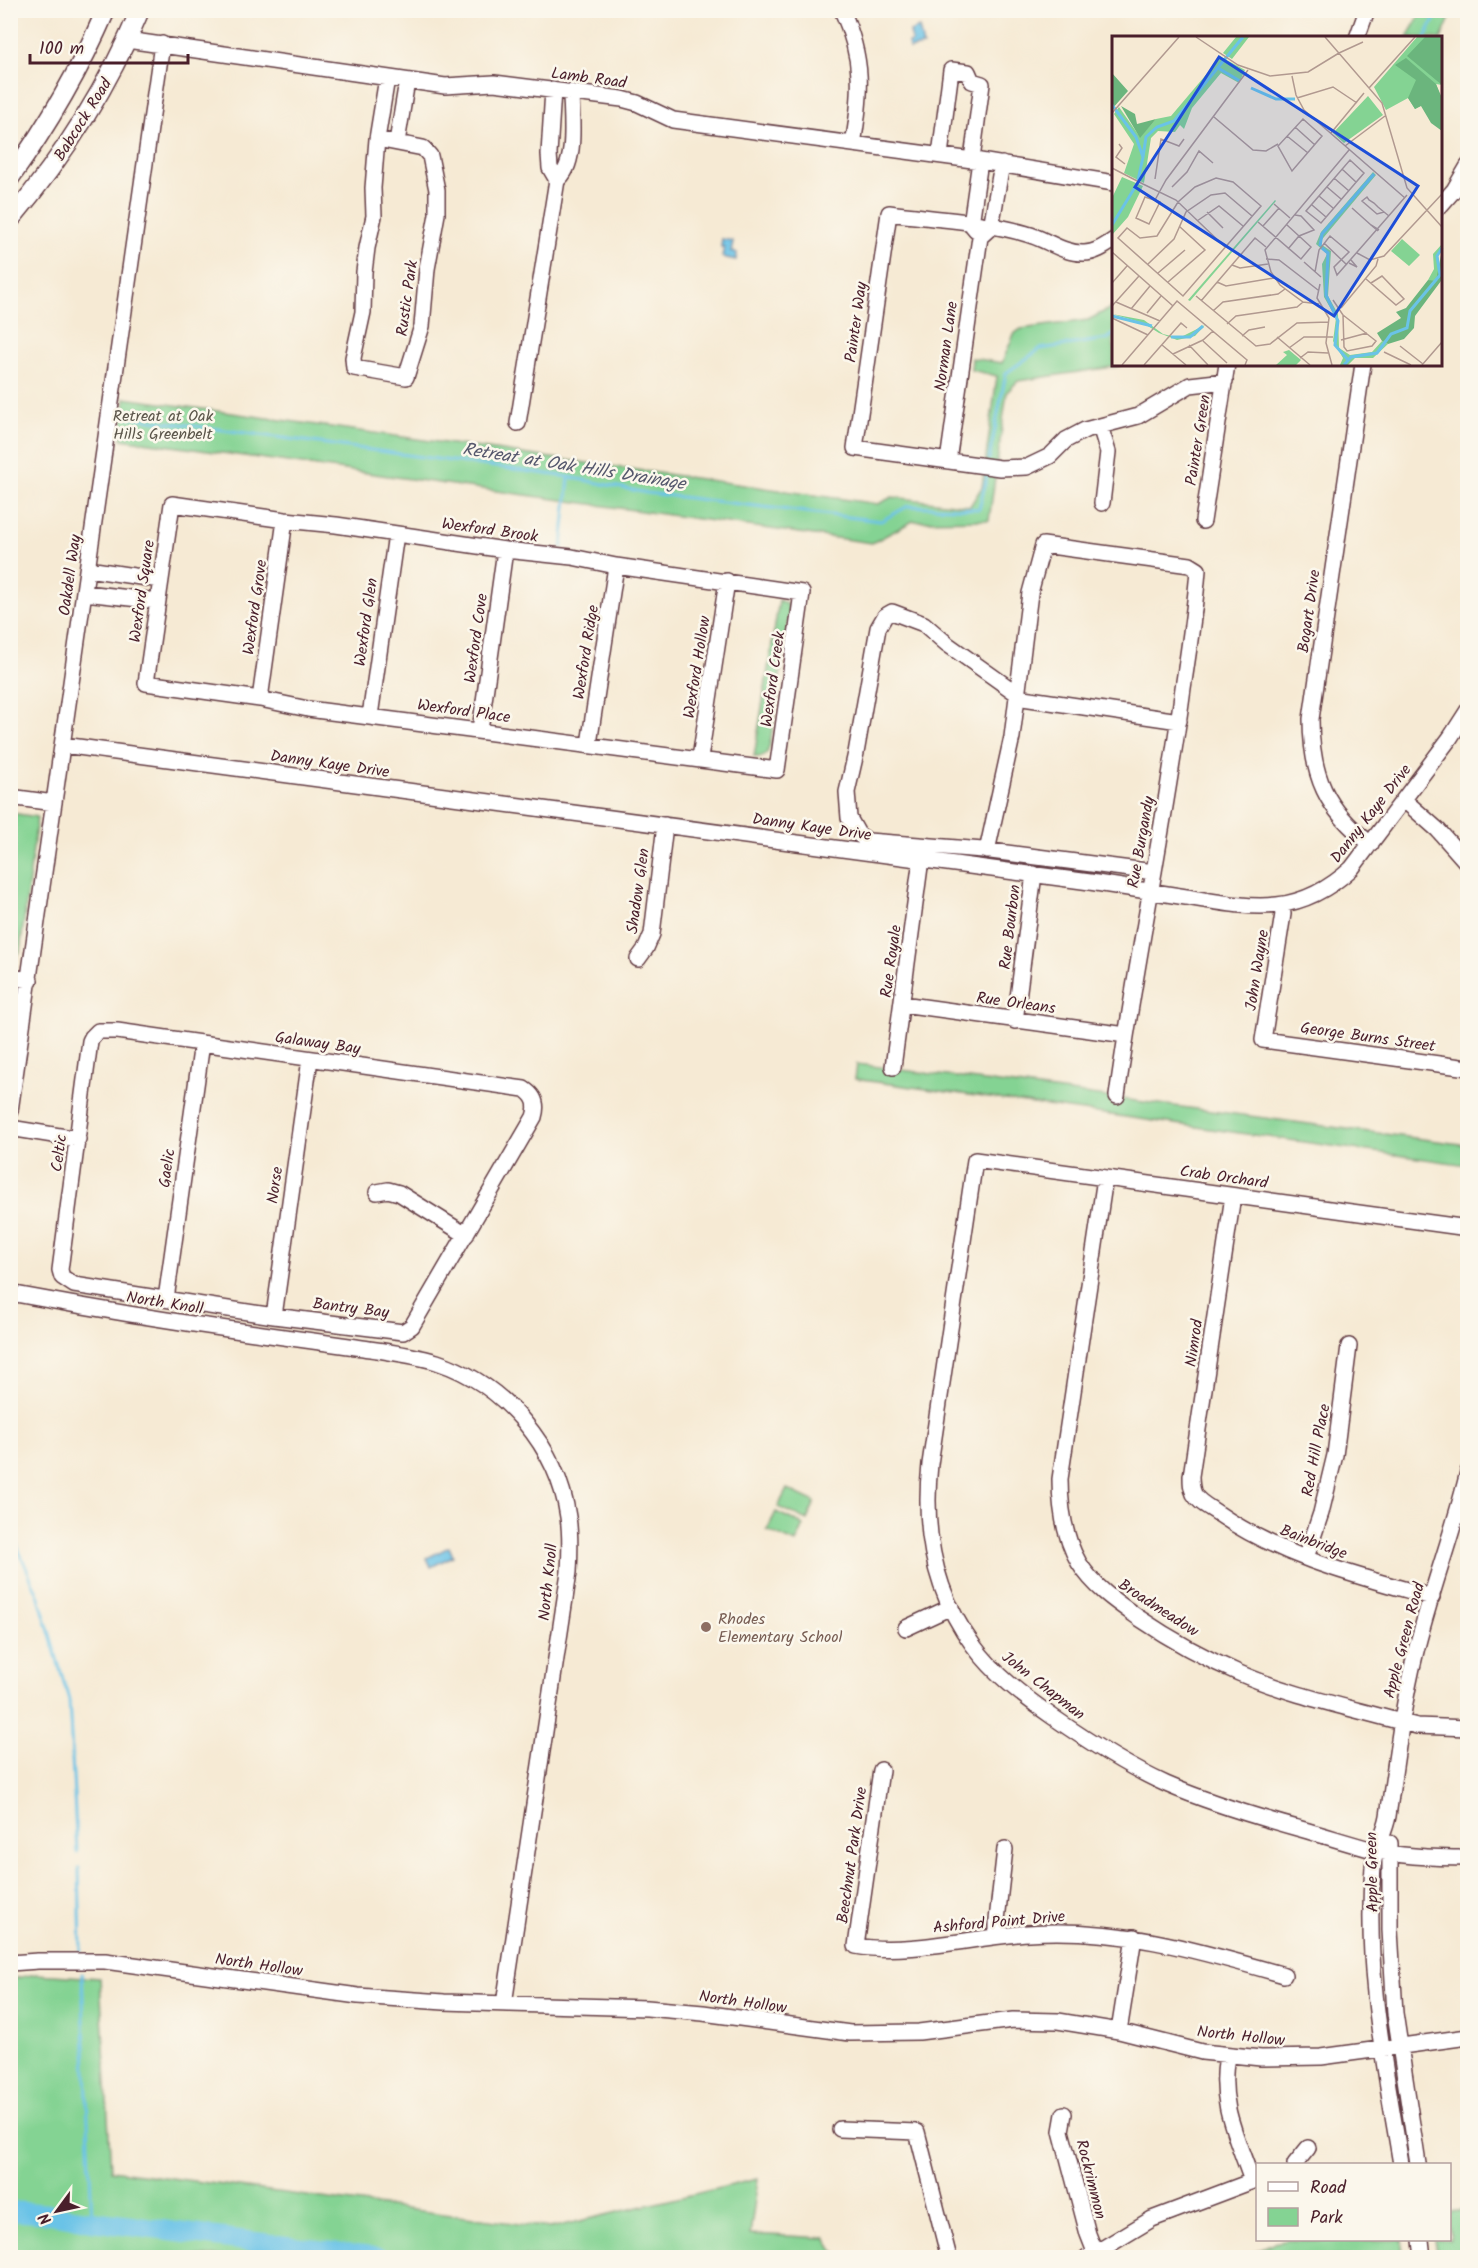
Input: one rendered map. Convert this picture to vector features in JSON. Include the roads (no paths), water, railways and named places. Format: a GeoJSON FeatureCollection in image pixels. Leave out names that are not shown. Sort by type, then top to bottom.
{"type":"FeatureCollection","features":[{"type":"Feature","properties":{"kind":"main road","name":"Babcock Road"},"geometry":{"type":"LineString","coordinates":[[10,178],[37,141],[71,85],[106,10]]}},
{"type":"Feature","properties":{"kind":"main road","name":"Babcock Road"},"geometry":{"type":"LineString","coordinates":[[10,220],[60,155],[101,94],[140,10]]}},
{"type":"Feature","properties":{"kind":"main road"},"geometry":{"type":"LineString","coordinates":[[37,141],[60,155]]}},
{"type":"Feature","properties":{"kind":"street"},"geometry":{"type":"LineString","coordinates":[[843,10],[854,43],[861,83],[860,105],[853,144]]}},
{"type":"Feature","properties":{"kind":"street"},"geometry":{"type":"LineString","coordinates":[[1358,36],[1366,10]]}},
{"type":"Feature","properties":{"kind":"street","name":"Lamb Road"},"geometry":{"type":"LineString","coordinates":[[128,40],[445,86],[494,83],[571,92],[637,103],[673,120],[976,160],[1112,183]]}},
{"type":"Feature","properties":{"kind":"street","name":"Oakdell Way"},"geometry":{"type":"LineString","coordinates":[[10,1111],[162,44]]}},
{"type":"Feature","properties":{"kind":"street"},"geometry":{"type":"LineString","coordinates":[[940,155],[951,70],[968,72],[972,81],[982,84],[971,224]]}},
{"type":"Feature","properties":{"kind":"street","name":"Rustic Park"},"geometry":{"type":"LineString","coordinates":[[377,139],[423,148],[430,156],[437,198],[437,214],[427,269],[422,326],[406,377],[354,368],[353,358],[363,312],[364,272],[374,216],[373,188],[377,139],[387,78]]}},
{"type":"Feature","properties":{"kind":"street"},"geometry":{"type":"LineString","coordinates":[[398,142],[407,81]]}},
{"type":"Feature","properties":{"kind":"street"},"geometry":{"type":"LineString","coordinates":[[518,423],[557,180],[550,168],[549,154],[553,90]]}},
{"type":"Feature","properties":{"kind":"street"},"geometry":{"type":"LineString","coordinates":[[557,180],[564,175],[571,159],[571,92]]}},
{"type":"Feature","properties":{"kind":"street"},"geometry":{"type":"LineString","coordinates":[[383,105],[403,108]]}},
{"type":"Feature","properties":{"kind":"street","name":"Norman Lane"},"geometry":{"type":"LineString","coordinates":[[948,461],[986,232],[1002,164]]}},
{"type":"Feature","properties":{"kind":"street"},"geometry":{"type":"LineString","coordinates":[[1442,204],[1463,186],[1467,166]]}},
{"type":"Feature","properties":{"kind":"street","name":"Painter Way"},"geometry":{"type":"LineString","coordinates":[[1112,241],[1103,248],[1085,254],[1064,250],[1049,241],[1026,233],[986,232],[971,224],[889,213],[855,448],[1000,468],[1027,467],[1050,456],[1063,436],[1138,416],[1190,385],[1225,381]]}},
{"type":"Feature","properties":{"kind":"street","name":"Painter Green"},"geometry":{"type":"LineString","coordinates":[[1203,521],[1227,366]]}},
{"type":"Feature","properties":{"kind":"street","name":"Bogart Drive"},"geometry":{"type":"LineString","coordinates":[[1363,366],[1311,727],[1315,765],[1322,787],[1344,822],[1371,844]]}},
{"type":"Feature","properties":{"kind":"street"},"geometry":{"type":"LineString","coordinates":[[1100,426],[1108,452],[1102,503]]}},
{"type":"Feature","properties":{"kind":"street","name":"Wexford Brook"},"geometry":{"type":"LineString","coordinates":[[172,504],[572,557],[616,566],[802,593]]}},
{"type":"Feature","properties":{"kind":"street","name":"Wexford Square"},"geometry":{"type":"LineString","coordinates":[[146,683],[172,504]]}},
{"type":"Feature","properties":{"kind":"street","name":"Wexford Grove"},"geometry":{"type":"LineString","coordinates":[[260,699],[285,520]]}},
{"type":"Feature","properties":{"kind":"street","name":"Wexford Glen"},"geometry":{"type":"LineString","coordinates":[[370,716],[396,534]]}},
{"type":"Feature","properties":{"kind":"street","name":"Rue Burgandy"},"geometry":{"type":"LineString","coordinates":[[1016,693],[1030,593],[1043,545],[1190,565],[1198,570],[1179,721],[1117,1096]]}},
{"type":"Feature","properties":{"kind":"street","name":"Wexford Cove"},"geometry":{"type":"LineString","coordinates":[[480,730],[506,550]]}},
{"type":"Feature","properties":{"kind":"street","name":"Wexford Ridge"},"geometry":{"type":"LineString","coordinates":[[589,744],[616,566]]}},
{"type":"Feature","properties":{"kind":"street"},"geometry":{"type":"LineString","coordinates":[[88,569],[160,580]]}},
{"type":"Feature","properties":{"kind":"street"},"geometry":{"type":"LineString","coordinates":[[128,599],[131,575]]}},
{"type":"Feature","properties":{"kind":"street","name":"Wexford Hollow"},"geometry":{"type":"LineString","coordinates":[[700,758],[727,581]]}},
{"type":"Feature","properties":{"kind":"street"},"geometry":{"type":"LineString","coordinates":[[85,593],[157,601]]}},
{"type":"Feature","properties":{"kind":"street","name":"Wexford Creek"},"geometry":{"type":"LineString","coordinates":[[777,770],[802,593]]}},
{"type":"Feature","properties":{"kind":"street"},"geometry":{"type":"LineString","coordinates":[[1154,872],[987,851],[868,841],[858,834],[849,818],[847,792],[878,628],[885,616],[892,612],[924,624],[947,644],[1023,698],[1179,721]]}},
{"type":"Feature","properties":{"kind":"street","name":"Wexford Place"},"geometry":{"type":"LineString","coordinates":[[146,683],[260,699],[308,709],[700,758],[777,770]]}},
{"type":"Feature","properties":{"kind":"street"},"geometry":{"type":"LineString","coordinates":[[986,868],[987,851],[1012,737],[1016,693]]}},
{"type":"Feature","properties":{"kind":"street","name":"Danny Kaye Drive"},"geometry":{"type":"LineString","coordinates":[[63,745],[1034,874],[1236,905],[1266,907],[1308,898],[1331,885],[1352,868],[1450,738],[1467,710]]}},
{"type":"Feature","properties":{"kind":"street"},"geometry":{"type":"LineString","coordinates":[[10,796],[54,803]]}},
{"type":"Feature","properties":{"kind":"street"},"geometry":{"type":"LineString","coordinates":[[1404,800],[1438,830],[1467,864]]}},
{"type":"Feature","properties":{"kind":"street","name":"Shadow Glen"},"geometry":{"type":"LineString","coordinates":[[638,959],[646,948],[651,934],[665,825]]}},
{"type":"Feature","properties":{"kind":"street","name":"Rue Royale"},"geometry":{"type":"LineString","coordinates":[[893,1067],[921,859]]}},
{"type":"Feature","properties":{"kind":"street","name":"Rue Bourbon"},"geometry":{"type":"LineString","coordinates":[[1015,1021],[1034,874]]}},
{"type":"Feature","properties":{"kind":"street","name":"John Wayne"},"geometry":{"type":"LineString","coordinates":[[1263,1040],[1283,914],[1281,905]]}},
{"type":"Feature","properties":{"kind":"street"},"geometry":{"type":"LineString","coordinates":[[10,977],[30,980]]}},
{"type":"Feature","properties":{"kind":"street","name":"Rue Orleans"},"geometry":{"type":"LineString","coordinates":[[902,1004],[1126,1035]]}},
{"type":"Feature","properties":{"kind":"street","name":"Galaway Bay"},"geometry":{"type":"LineString","coordinates":[[94,1035],[99,1032],[117,1031],[524,1089],[534,1097]]}},
{"type":"Feature","properties":{"kind":"street","name":"Celtic"},"geometry":{"type":"LineString","coordinates":[[62,1277],[60,1270],[90,1041],[94,1035]]}},
{"type":"Feature","properties":{"kind":"street","name":"George Burns Street"},"geometry":{"type":"LineString","coordinates":[[1263,1040],[1467,1068]]}},
{"type":"Feature","properties":{"kind":"street","name":"Gaelic"},"geometry":{"type":"LineString","coordinates":[[166,1299],[202,1043]]}},
{"type":"Feature","properties":{"kind":"street","name":"Norse"},"geometry":{"type":"LineString","coordinates":[[274,1316],[310,1059]]}},
{"type":"Feature","properties":{"kind":"street","name":"Bantry Bay"},"geometry":{"type":"LineString","coordinates":[[62,1277],[74,1285],[274,1316],[403,1332],[412,1326],[534,1117],[536,1104],[534,1097]]}},
{"type":"Feature","properties":{"kind":"street"},"geometry":{"type":"LineString","coordinates":[[10,1128],[78,1138]]}},
{"type":"Feature","properties":{"kind":"street","name":"Crab Orchard"},"geometry":{"type":"LineString","coordinates":[[975,1160],[1467,1228]]}},
{"type":"Feature","properties":{"kind":"street","name":"John Chapman"},"geometry":{"type":"LineString","coordinates":[[975,1160],[927,1492],[930,1543],[951,1607],[971,1643],[986,1662],[1026,1698],[1109,1754],[1167,1784],[1252,1816],[1375,1850],[1438,1858],[1467,1858]]}},
{"type":"Feature","properties":{"kind":"street","name":"Broadmeadow"},"geometry":{"type":"LineString","coordinates":[[1105,1178],[1060,1479],[1061,1511],[1073,1551],[1088,1575],[1107,1595],[1148,1624],[1192,1651],[1240,1674],[1289,1691],[1401,1722],[1467,1728]]}},
{"type":"Feature","properties":{"kind":"street"},"geometry":{"type":"LineString","coordinates":[[377,1192],[388,1190],[399,1193],[466,1235]]}},
{"type":"Feature","properties":{"kind":"street","name":"Nimrod"},"geometry":{"type":"LineString","coordinates":[[1195,1495],[1191,1485],[1191,1476],[1233,1196]]}},
{"type":"Feature","properties":{"kind":"street","name":"North Knoll"},"geometry":{"type":"LineString","coordinates":[[10,1293],[169,1321],[387,1352],[437,1362],[460,1372],[494,1392],[510,1406],[538,1440],[552,1465],[568,1515],[569,1572],[504,2004]]}},
{"type":"Feature","properties":{"kind":"street","name":"Red Hill Place"},"geometry":{"type":"LineString","coordinates":[[1306,1558],[1321,1512],[1335,1455],[1349,1346]]}},
{"type":"Feature","properties":{"kind":"street","name":"Apple Green Road"},"geometry":{"type":"LineString","coordinates":[[1387,1819],[1401,1722],[1415,1654],[1467,1472]]}},
{"type":"Feature","properties":{"kind":"street","name":"Bainbridge"},"geometry":{"type":"LineString","coordinates":[[1195,1495],[1235,1524],[1272,1544],[1306,1558],[1432,1597]]}},
{"type":"Feature","properties":{"kind":"street"},"geometry":{"type":"LineString","coordinates":[[906,1628],[951,1607]]}},
{"type":"Feature","properties":{"kind":"street","name":"Beechnut Park Drive"},"geometry":{"type":"LineString","coordinates":[[856,1946],[881,1770]]}},
{"type":"Feature","properties":{"kind":"street","name":"Apple Green"},"geometry":{"type":"LineString","coordinates":[[1387,1819],[1375,1850],[1372,1868],[1373,1961],[1382,2050],[1401,2163]]}},
{"type":"Feature","properties":{"kind":"street","name":"Apple Green"},"geometry":{"type":"LineString","coordinates":[[1387,1819],[1391,1852],[1390,1930],[1395,2013],[1418,2163]]}},
{"type":"Feature","properties":{"kind":"street"},"geometry":{"type":"LineString","coordinates":[[997,1936],[1005,1849]]}},
{"type":"Feature","properties":{"kind":"street","name":"Ashford Point Drive"},"geometry":{"type":"LineString","coordinates":[[856,1946],[884,1950],[997,1936],[1054,1932],[1087,1933],[1134,1937],[1185,1947],[1284,1975]]}},
{"type":"Feature","properties":{"kind":"street"},"geometry":{"type":"LineString","coordinates":[[1119,2031],[1134,1937]]}},
{"type":"Feature","properties":{"kind":"street","name":"North Hollow"},"geometry":{"type":"LineString","coordinates":[[10,1963],[105,1961],[358,1996],[444,2002],[593,2005],[679,2011],[850,2033],[919,2032],[1013,2020],[1033,2020],[1079,2024],[1119,2031],[1202,2052],[1288,2059],[1400,2048],[1467,2037]]}},
{"type":"Feature","properties":{"kind":"street"},"geometry":{"type":"LineString","coordinates":[[1091,2255],[1152,2219],[1255,2180],[1228,2113],[1224,2095],[1227,2055]]}},
{"type":"Feature","properties":{"kind":"street","name":"Rockrimmon"},"geometry":{"type":"LineString","coordinates":[[1064,2114],[1061,2131],[1088,2234],[1091,2255]]}},
{"type":"Feature","properties":{"kind":"street"},"geometry":{"type":"LineString","coordinates":[[840,2129],[917,2132],[949,2258]]}},
{"type":"Feature","properties":{"kind":"street"},"geometry":{"type":"LineString","coordinates":[[1296,2163],[1308,2148]]}},
{"type":"Feature","properties":{"kind":"street"},"geometry":{"type":"LineString","coordinates":[[1421,2241],[1424,2258]]}},
{"type":"Feature","properties":{"kind":"water"},"geometry":{"type":"Polygon","coordinates":[[[919,28],[923,46],[909,49],[908,43],[912,42],[910,32],[919,28]]]}},
{"type":"Feature","properties":{"kind":"water"},"geometry":{"type":"Polygon","coordinates":[[[722,239],[733,241],[731,252],[737,253],[736,260],[722,257],[724,247],[721,247],[722,239]]]}},
{"type":"Feature","properties":{"kind":"water"},"geometry":{"type":"Polygon","coordinates":[[[449,1547],[453,1556],[431,1567],[427,1558],[449,1547]]]}},
{"type":"Feature","properties":{"kind":"waterway"},"geometry":{"type":"LineString","coordinates":[[1426,36],[1439,10]]}},
{"type":"Feature","properties":{"kind":"waterway"},"geometry":{"type":"LineString","coordinates":[[989,459],[1006,373],[1040,349],[1107,339],[1112,335]]}},
{"type":"Feature","properties":{"kind":"waterway","name":"Retreat at Oak Hills Drainage"},"geometry":{"type":"LineString","coordinates":[[129,417],[569,477],[647,493],[881,521],[908,506],[979,509],[987,476]]}},
{"type":"Feature","properties":{"kind":"waterway"},"geometry":{"type":"LineString","coordinates":[[562,547],[569,477]]}},
{"type":"Feature","properties":{"kind":"waterway"},"geometry":{"type":"LineString","coordinates":[[10,1530],[39,1597],[69,1700],[77,1852]]}},
{"type":"Feature","properties":{"kind":"waterway"},"geometry":{"type":"LineString","coordinates":[[79,1868],[81,1950]]}},
{"type":"Feature","properties":{"kind":"waterway"},"geometry":{"type":"LineString","coordinates":[[82,1974],[92,2221]]}},
{"type":"Feature","properties":{"kind":"waterway"},"geometry":{"type":"LineString","coordinates":[[10,2211],[50,2214],[379,2258]]}},
{"type":"Feature","properties":{"kind":"place","name":"Rhodes Elementary School"},"geometry":{"type":"Point","coordinates":[706,1627]}},
{"type":"Feature","properties":{"kind":"park label","name":"Retreat at Oak Hills Greenbelt"},"geometry":{"type":"Point","coordinates":[163,424]}}]}
